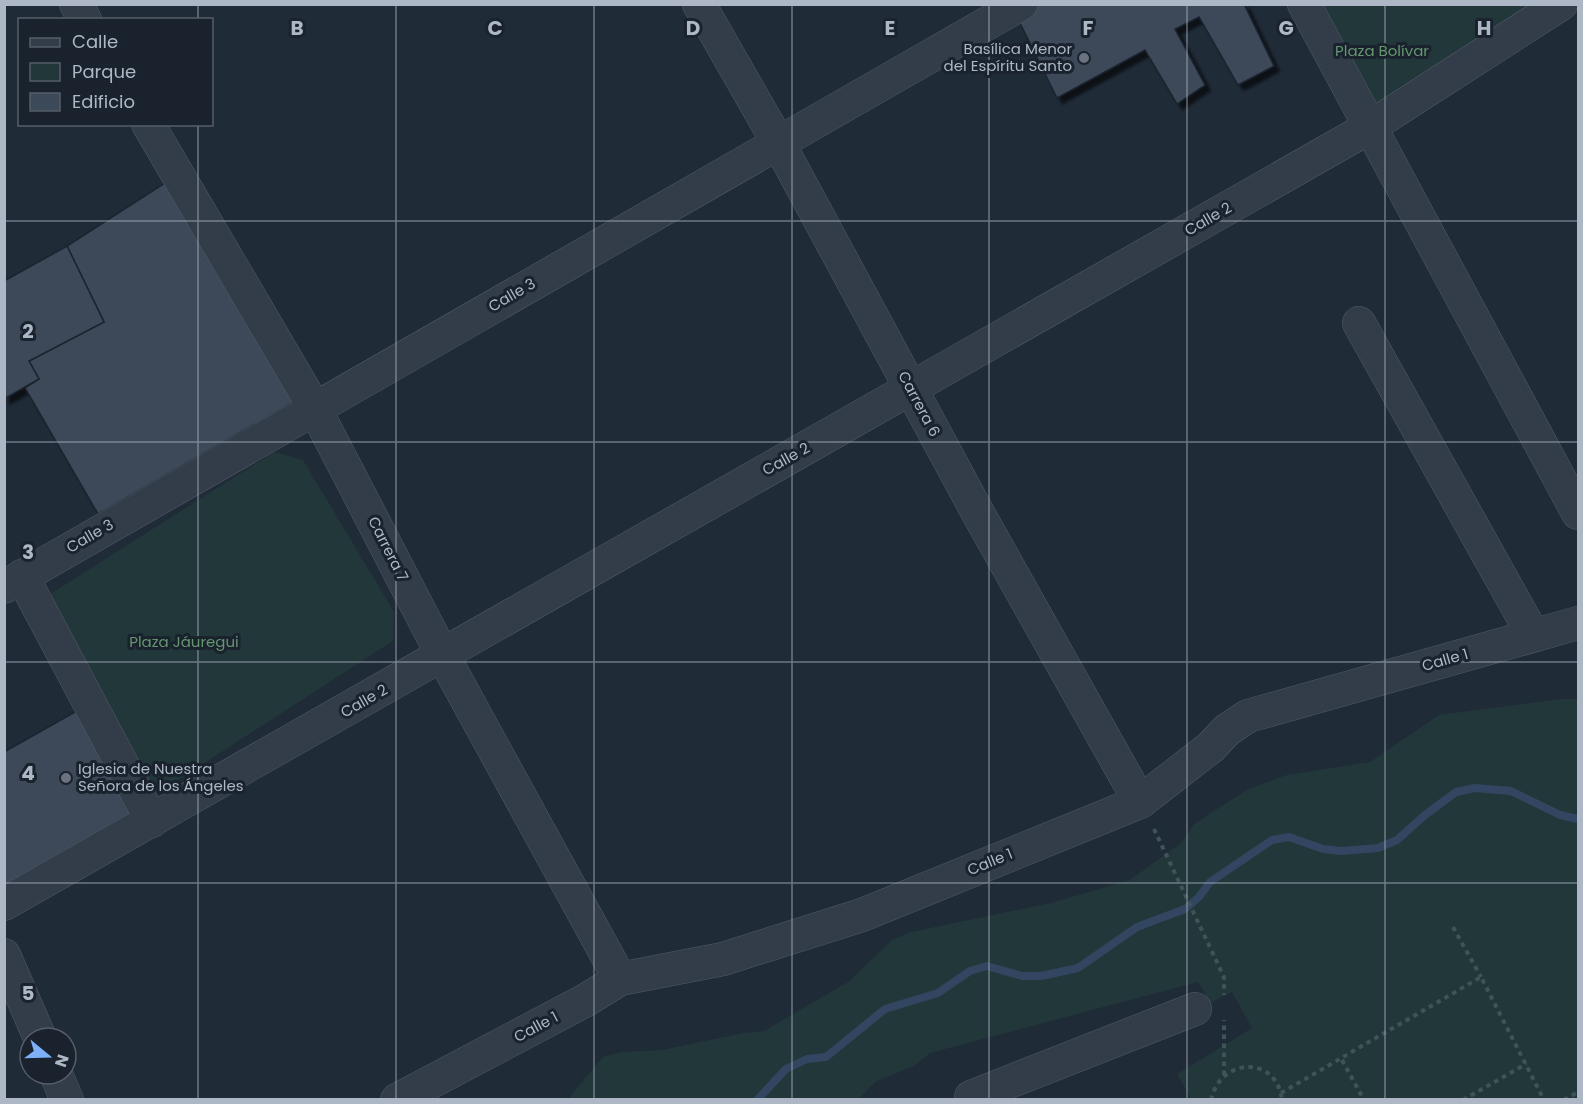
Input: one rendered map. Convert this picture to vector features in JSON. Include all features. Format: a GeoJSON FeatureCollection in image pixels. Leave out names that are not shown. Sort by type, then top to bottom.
{"type":"FeatureCollection","features":[{"type":"Feature","properties":{"kind":"street"},"geometry":{"type":"LineString","coordinates":[[76,4],[84,18]]}},
{"type":"Feature","properties":{"kind":"street","name":"Carrera 6"},"geometry":{"type":"LineString","coordinates":[[699,4],[779,144],[978,515],[1145,812]]}},
{"type":"Feature","properties":{"kind":"street","name":"Calle 3"},"geometry":{"type":"LineString","coordinates":[[13,581],[1021,4]]}},
{"type":"Feature","properties":{"kind":"street"},"geometry":{"type":"LineString","coordinates":[[1304,4],[1578,513]]}},
{"type":"Feature","properties":{"kind":"street","name":"Calle 2"},"geometry":{"type":"LineString","coordinates":[[4,904],[1370,127],[1561,4]]}},
{"type":"Feature","properties":{"kind":"street","name":"Carrera 7"},"geometry":{"type":"LineString","coordinates":[[149,126],[314,407],[443,656],[620,979]]}},
{"type":"Feature","properties":{"kind":"street"},"geometry":{"type":"LineString","coordinates":[[1359,323],[1533,635]]}},
{"type":"Feature","properties":{"kind":"street"},"geometry":{"type":"LineString","coordinates":[[13,581],[152,821]]}},
{"type":"Feature","properties":{"kind":"street","name":"Calle 1"},"geometry":{"type":"LineString","coordinates":[[398,1100],[586,1000],[620,979],[723,959],[862,915],[1145,812],[1227,730],[1248,716],[1578,623]]}},
{"type":"Feature","properties":{"kind":"street"},"geometry":{"type":"LineString","coordinates":[[4,955],[35,1026]]}},
{"type":"Feature","properties":{"kind":"street"},"geometry":{"type":"LineString","coordinates":[[971,1100],[970,1097],[1214,1006]]}},
{"type":"Feature","properties":{"kind":"street"},"geometry":{"type":"LineString","coordinates":[[61,1086],[67,1100]]}},
{"type":"Feature","properties":{"kind":"path"},"geometry":{"type":"LineString","coordinates":[[1145,812],[1224,977],[1214,1006],[1224,1075]]}},
{"type":"Feature","properties":{"kind":"path"},"geometry":{"type":"LineString","coordinates":[[1453,927],[1544,1100]]}},
{"type":"Feature","properties":{"kind":"path"},"geometry":{"type":"LineString","coordinates":[[1281,1094],[1481,978]]}},
{"type":"Feature","properties":{"kind":"path"},"geometry":{"type":"LineString","coordinates":[[1342,1060],[1364,1100]]}},
{"type":"Feature","properties":{"kind":"path"},"geometry":{"type":"LineString","coordinates":[[1463,1100],[1526,1064]]}},
{"type":"Feature","properties":{"kind":"path"},"geometry":{"type":"LineString","coordinates":[[1211,1100],[1215,1087],[1224,1075],[1239,1068],[1256,1068],[1273,1078],[1282,1100]]}},
{"type":"Feature","properties":{"kind":"path"},"geometry":{"type":"LineString","coordinates":[[1564,1100],[1578,1092]]}},
{"type":"Feature","properties":{"kind":"green space","name":"Plaza Bolívar"},"geometry":{"type":"Polygon","coordinates":[[[1304,5],[1547,5],[1364,116],[1304,5]]]}},
{"type":"Feature","properties":{"kind":"green space","name":"Plaza Jáuregui"},"geometry":{"type":"Polygon","coordinates":[[[274,452],[303,460],[394,612],[393,641],[141,804],[36,603],[274,452]]]}},
{"type":"Feature","properties":{"kind":"green space"},"geometry":{"type":"Polygon","coordinates":[[[1560,699],[1578,699],[1578,1099],[1191,1099],[1177,1074],[1252,1028],[1232,992],[1210,1003],[1198,982],[930,1053],[914,1066],[875,1082],[859,1099],[567,1100],[603,1057],[622,1052],[662,1050],[743,1033],[764,1031],[848,982],[892,940],[911,932],[1051,903],[1130,880],[1181,843],[1194,824],[1248,789],[1287,775],[1370,762],[1439,715],[1560,699]]]}},
{"type":"Feature","properties":{"kind":"building","name":"Basílica Menor del Espíritu Santo"},"geometry":{"type":"Polygon","coordinates":[[[1021,4],[1244,4],[1274,66],[1238,85],[1199,17],[1175,29],[1205,85],[1177,104],[1145,50],[1057,98],[1013,9],[1021,4]]]}},
{"type":"Feature","properties":{"kind":"building"},"geometry":{"type":"Polygon","coordinates":[[[171,179],[297,400],[98,514],[25,388],[39,379],[29,361],[104,322],[67,246],[171,179]]]}},
{"type":"Feature","properties":{"kind":"building"},"geometry":{"type":"Polygon","coordinates":[[[67,246],[104,322],[29,361],[39,379],[4,399],[4,281],[67,246]]]}},
{"type":"Feature","properties":{"kind":"building","name":"Iglesia de Nuestra Señora de los Ángeles"},"geometry":{"type":"Polygon","coordinates":[[[89,704],[152,821],[4,904],[4,752],[89,704]]]}},
{"type":"Feature","properties":{"kind":"waterway"},"geometry":{"type":"LineString","coordinates":[[757,1100],[786,1069],[807,1059],[826,1057],[885,1009],[938,993],[970,971],[987,966],[1022,976],[1041,976],[1078,968],[1137,927],[1185,909],[1199,897],[1210,882],[1272,840],[1289,837],[1323,849],[1341,851],[1378,848],[1397,840],[1456,792],[1475,788],[1511,791],[1560,815],[1578,819]]}},
{"type":"Feature","properties":{"kind":"place","name":"Basílica Menor del Espíritu Santo"},"geometry":{"type":"Point","coordinates":[1084,58]}},
{"type":"Feature","properties":{"kind":"place","name":"Iglesia de Nuestra Señora de los Ángeles"},"geometry":{"type":"Point","coordinates":[66,778]}}]}
